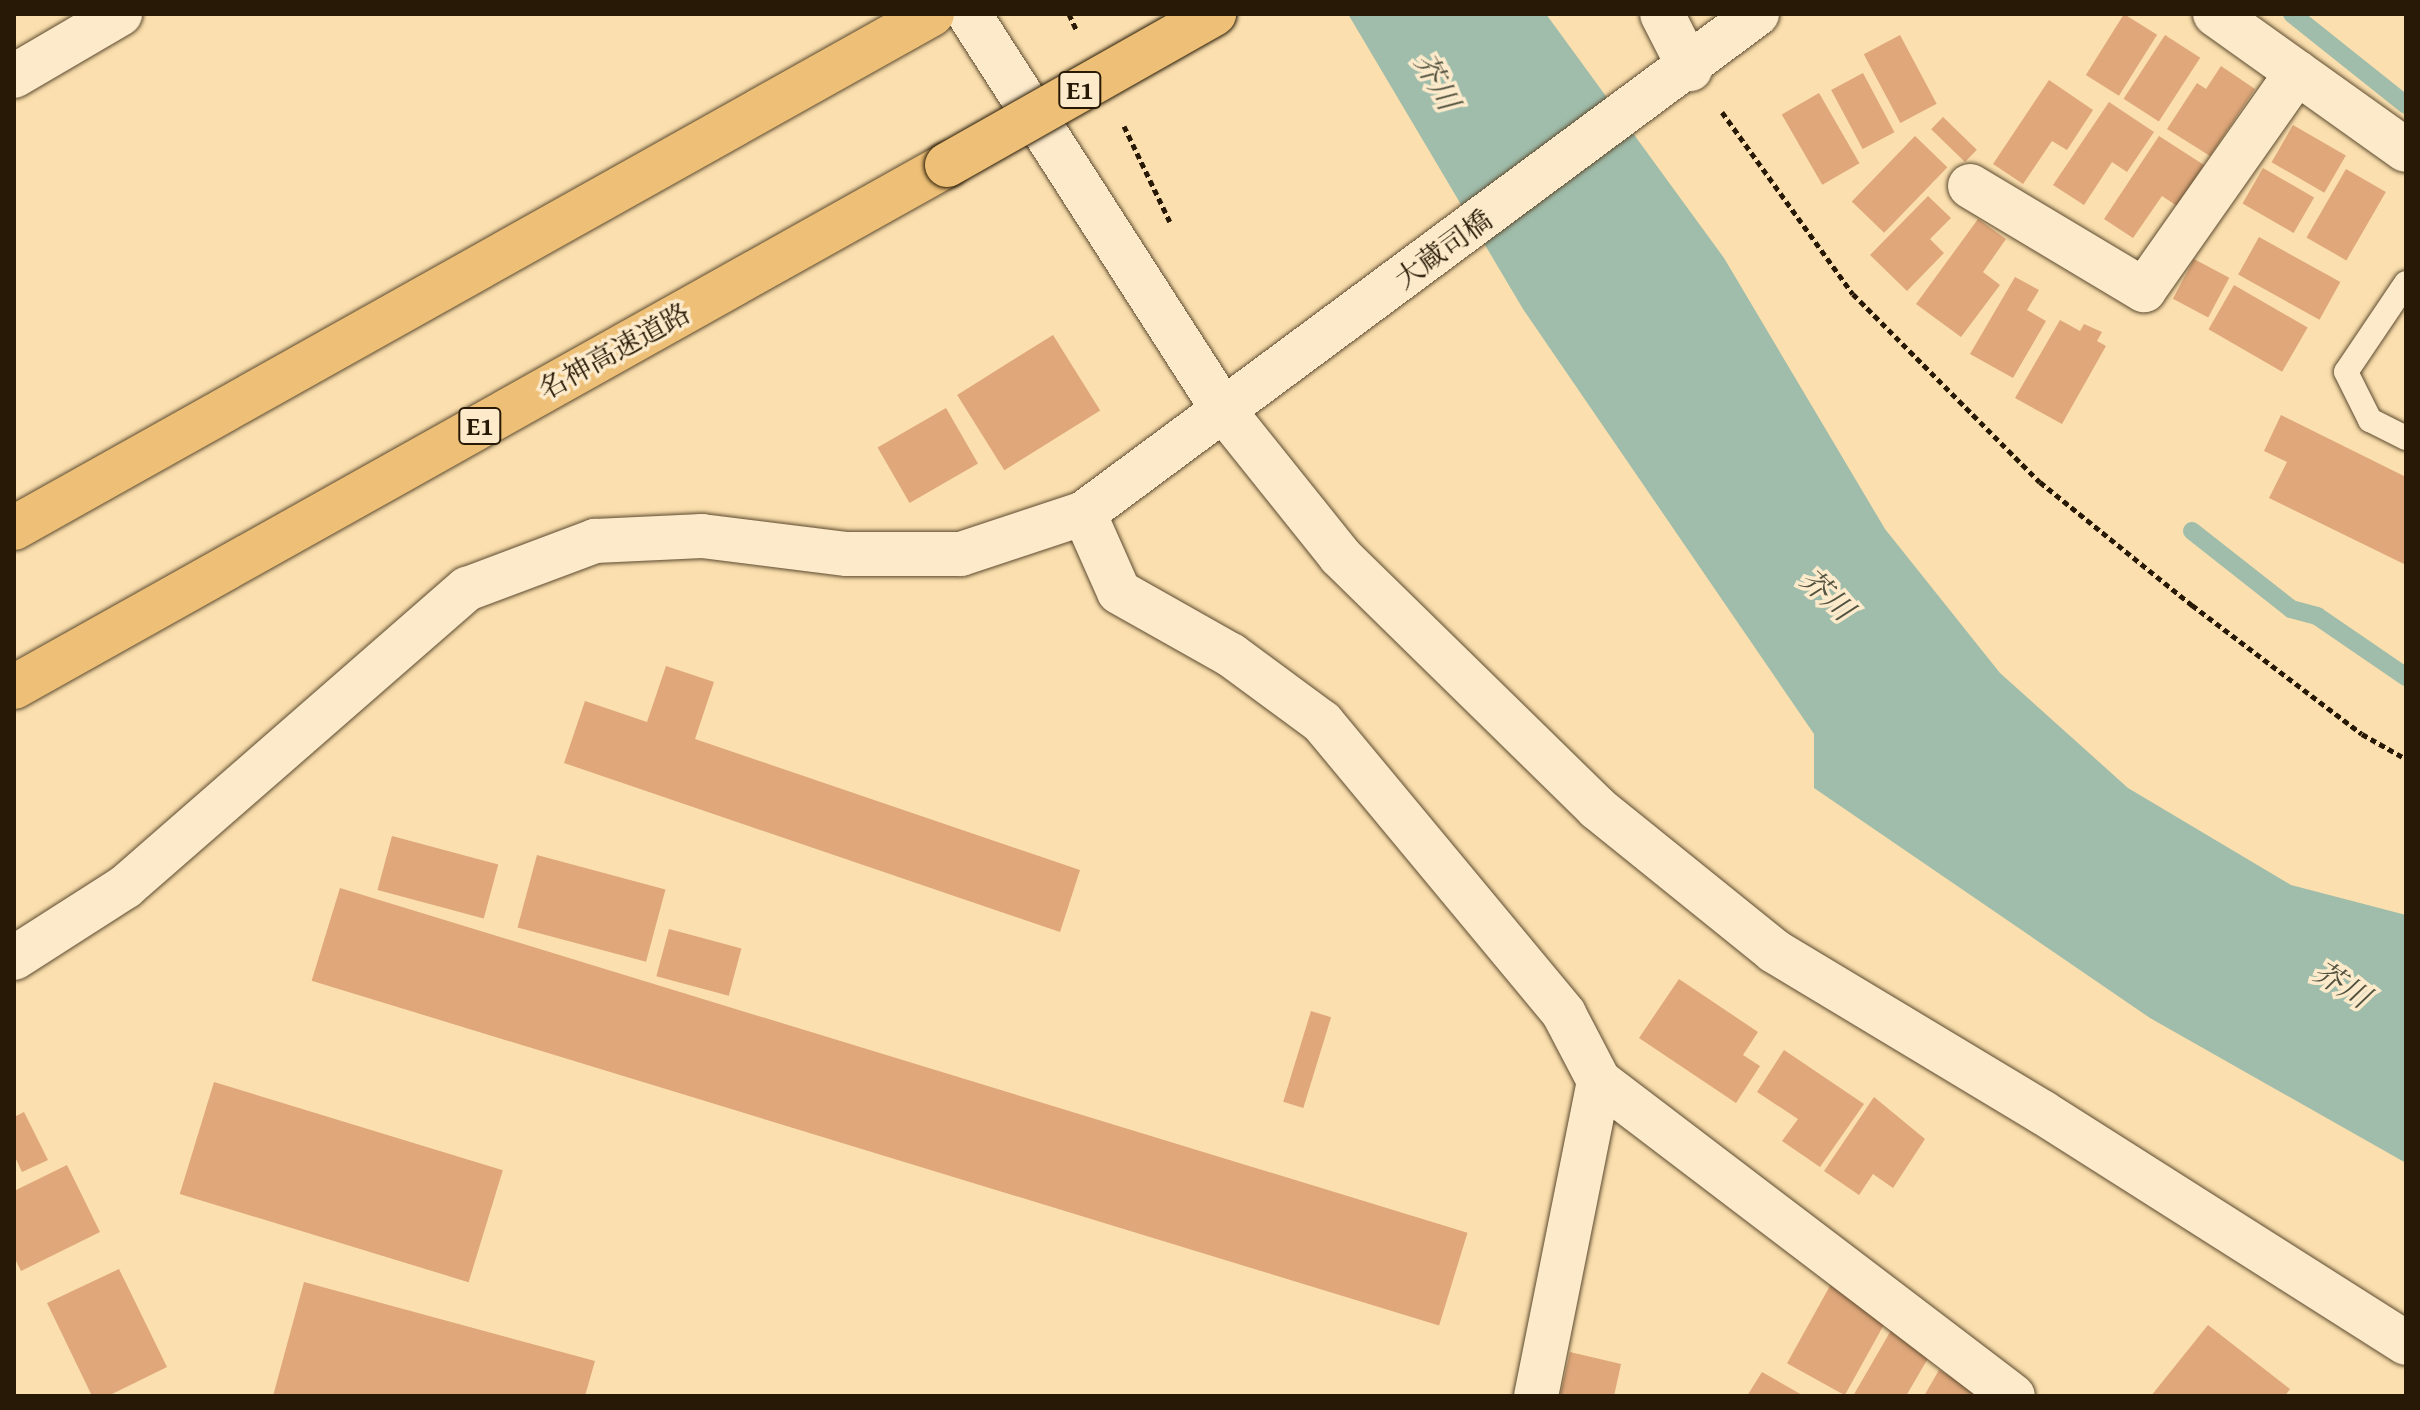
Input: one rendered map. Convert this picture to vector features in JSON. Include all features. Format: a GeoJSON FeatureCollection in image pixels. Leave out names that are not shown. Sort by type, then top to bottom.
{"type":"FeatureCollection","features":[{"type":"Feature","properties":{"kind":"highway"},"geometry":{"type":"LineString","coordinates":[[14,528],[932,14]]}},
{"type":"Feature","properties":{"kind":"highway","name":"名神高速道路"},"geometry":{"type":"LineString","coordinates":[[14,687],[1214,14]]}},
{"type":"Feature","properties":{"kind":"street"},"geometry":{"type":"LineString","coordinates":[[14,76],[120,14]]}},
{"type":"Feature","properties":{"kind":"street"},"geometry":{"type":"LineString","coordinates":[[969,14],[1224,411],[1340,556],[1597,808],[1774,951],[2042,1112],[2406,1343]]}},
{"type":"Feature","properties":{"kind":"street"},"geometry":{"type":"LineString","coordinates":[[1662,14],[1676,79]]}},
{"type":"Feature","properties":{"kind":"street","name":"大蔵司橋"},"geometry":{"type":"LineString","coordinates":[[14,958],[125,887],[467,589],[595,541],[702,536],[847,554],[961,554],[1084,513],[1676,79],[1757,14]]}},
{"type":"Feature","properties":{"kind":"street"},"geometry":{"type":"LineString","coordinates":[[2215,14],[2406,150]]}},
{"type":"Feature","properties":{"kind":"street"},"geometry":{"type":"LineString","coordinates":[[1970,186],[2144,290],[2297,72]]}},
{"type":"Feature","properties":{"kind":"street"},"geometry":{"type":"LineString","coordinates":[[1084,513],[1119,592],[1231,655],[1322,722],[1564,1014],[1599,1081],[2013,1396]]}},
{"type":"Feature","properties":{"kind":"street"},"geometry":{"type":"LineString","coordinates":[[1536,1396],[1599,1081]]}},
{"type":"Feature","properties":{"kind":"lane"},"geometry":{"type":"LineString","coordinates":[[2406,283],[2346,372],[2370,420],[2406,438]]}},
{"type":"Feature","properties":{"kind":"path"},"geometry":{"type":"LineString","coordinates":[[1069,14],[1082,42]]}},
{"type":"Feature","properties":{"kind":"path"},"geometry":{"type":"LineString","coordinates":[[1676,79],[1853,294],[2040,482],[2349,725],[2406,759]]}},
{"type":"Feature","properties":{"kind":"path"},"geometry":{"type":"LineString","coordinates":[[1116,111],[1183,248],[1133,270]]}},
{"type":"Feature","properties":{"kind":"water","name":"芥川"},"geometry":{"type":"Polygon","coordinates":[[[1348,14],[1546,14],[1724,258],[1885,529],[2000,673],[2128,788],[2291,885],[2406,915],[2406,1163],[2150,1018],[1814,788],[1814,734],[1523,309],[1348,14]]]}},
{"type":"Feature","properties":{"kind":"building"},"geometry":{"type":"Polygon","coordinates":[[[2124,14],[2157,35],[2119,96],[2086,75],[2124,14]]]}},
{"type":"Feature","properties":{"kind":"building"},"geometry":{"type":"Polygon","coordinates":[[[1900,35],[1937,104],[1900,123],[1864,54],[1900,35]]]}},
{"type":"Feature","properties":{"kind":"building"},"geometry":{"type":"Polygon","coordinates":[[[2165,35],[2200,58],[2159,122],[2124,99],[2165,35]]]}},
{"type":"Feature","properties":{"kind":"building"},"geometry":{"type":"Polygon","coordinates":[[[2221,66],[2255,89],[2210,156],[2167,129],[2197,83],[2206,89],[2221,66]]]}},
{"type":"Feature","properties":{"kind":"building"},"geometry":{"type":"Polygon","coordinates":[[[1863,73],[1894,132],[1863,149],[1831,90],[1863,73]]]}},
{"type":"Feature","properties":{"kind":"building"},"geometry":{"type":"Polygon","coordinates":[[[2049,80],[2093,110],[2067,150],[2052,141],[2023,184],[1993,164],[2049,80]]]}},
{"type":"Feature","properties":{"kind":"building"},"geometry":{"type":"Polygon","coordinates":[[[1819,93],[1860,163],[1822,185],[1782,114],[1819,93]]]}},
{"type":"Feature","properties":{"kind":"building"},"geometry":{"type":"Polygon","coordinates":[[[2109,102],[2154,132],[2127,172],[2112,162],[2084,205],[2053,185],[2109,102]]]}},
{"type":"Feature","properties":{"kind":"building"},"geometry":{"type":"Polygon","coordinates":[[[1943,117],[1977,150],[1965,162],[1931,129],[1943,117]]]}},
{"type":"Feature","properties":{"kind":"building"},"geometry":{"type":"Polygon","coordinates":[[[2293,125],[2346,156],[2324,193],[2272,162],[2293,125]]]}},
{"type":"Feature","properties":{"kind":"building"},"geometry":{"type":"Polygon","coordinates":[[[1915,136],[1947,167],[1884,233],[1852,201],[1915,136]]]}},
{"type":"Feature","properties":{"kind":"building"},"geometry":{"type":"Polygon","coordinates":[[[2159,136],[2204,165],[2177,206],[2162,196],[2133,238],[2104,219],[2159,136]]]}},
{"type":"Feature","properties":{"kind":"building"},"geometry":{"type":"Polygon","coordinates":[[[2263,168],[2314,198],[2294,233],[2242,204],[2263,168]]]}},
{"type":"Feature","properties":{"kind":"building"},"geometry":{"type":"Polygon","coordinates":[[[2346,169],[2386,192],[2346,260],[2306,237],[2346,169]]]}},
{"type":"Feature","properties":{"kind":"building"},"geometry":{"type":"Polygon","coordinates":[[[1928,196],[1951,218],[1930,239],[1944,253],[1907,291],[1870,255],[1928,196]]]}},
{"type":"Feature","properties":{"kind":"building"},"geometry":{"type":"Polygon","coordinates":[[[1978,219],[2006,239],[1983,272],[2000,285],[1961,337],[1916,304],[1978,219]]]}},
{"type":"Feature","properties":{"kind":"building"},"geometry":{"type":"Polygon","coordinates":[[[2259,237],[2340,282],[2319,320],[2238,275],[2259,237]]]}},
{"type":"Feature","properties":{"kind":"building"},"geometry":{"type":"Polygon","coordinates":[[[2194,259],[2229,278],[2208,318],[2173,299],[2194,259]]]}},
{"type":"Feature","properties":{"kind":"building"},"geometry":{"type":"Polygon","coordinates":[[[2015,277],[2039,290],[2027,310],[2046,321],[2013,378],[1970,354],[2015,277]]]}},
{"type":"Feature","properties":{"kind":"building"},"geometry":{"type":"Polygon","coordinates":[[[2234,285],[2308,328],[2282,372],[2208,329],[2234,285]]]}},
{"type":"Feature","properties":{"kind":"building"},"geometry":{"type":"Polygon","coordinates":[[[2060,320],[2080,331],[2084,324],[2102,332],[2097,341],[2106,346],[2062,424],[2015,398],[2060,320]]]}},
{"type":"Feature","properties":{"kind":"building"},"geometry":{"type":"Polygon","coordinates":[[[1053,335],[1100,410],[1004,470],[957,395],[1053,335]]]}},
{"type":"Feature","properties":{"kind":"building"},"geometry":{"type":"Polygon","coordinates":[[[946,408],[978,463],[910,503],[878,448],[946,408]]]}},
{"type":"Feature","properties":{"kind":"building"},"geometry":{"type":"Polygon","coordinates":[[[2281,415],[2406,477],[2406,565],[2269,498],[2287,462],[2264,451],[2281,415]]]}},
{"type":"Feature","properties":{"kind":"building"},"geometry":{"type":"Polygon","coordinates":[[[666,666],[714,682],[695,739],[1080,870],[1060,932],[564,763],[585,701],[647,722],[666,666]]]}},
{"type":"Feature","properties":{"kind":"building"},"geometry":{"type":"Polygon","coordinates":[[[392,836],[498,864],[484,919],[378,890],[392,836]]]}},
{"type":"Feature","properties":{"kind":"building"},"geometry":{"type":"Polygon","coordinates":[[[537,855],[665,889],[646,962],[518,927],[537,855]]]}},
{"type":"Feature","properties":{"kind":"building"},"geometry":{"type":"Polygon","coordinates":[[[340,888],[1467,1233],[1439,1325],[312,981],[340,888]]]}},
{"type":"Feature","properties":{"kind":"building"},"geometry":{"type":"Polygon","coordinates":[[[669,929],[741,948],[729,996],[656,976],[669,929]]]}},
{"type":"Feature","properties":{"kind":"building"},"geometry":{"type":"Polygon","coordinates":[[[1679,979],[1758,1032],[1743,1055],[1760,1066],[1736,1103],[1639,1038],[1679,979]]]}},
{"type":"Feature","properties":{"kind":"building"},"geometry":{"type":"Polygon","coordinates":[[[1311,1011],[1331,1017],[1303,1108],[1283,1102],[1311,1011]]]}},
{"type":"Feature","properties":{"kind":"building"},"geometry":{"type":"Polygon","coordinates":[[[1784,1050],[1864,1104],[1820,1167],[1782,1141],[1798,1119],[1757,1092],[1784,1050]]]}},
{"type":"Feature","properties":{"kind":"building"},"geometry":{"type":"Polygon","coordinates":[[[214,1082],[503,1170],[469,1282],[180,1194],[214,1082]]]}},
{"type":"Feature","properties":{"kind":"building"},"geometry":{"type":"Polygon","coordinates":[[[1874,1097],[1925,1139],[1893,1188],[1873,1174],[1859,1195],[1824,1171],[1874,1097]]]}},
{"type":"Feature","properties":{"kind":"building"},"geometry":{"type":"Polygon","coordinates":[[[24,1112],[48,1160],[22,1172],[14,1155],[14,1117],[24,1112]]]}},
{"type":"Feature","properties":{"kind":"building"},"geometry":{"type":"Polygon","coordinates":[[[67,1165],[100,1232],[21,1271],[14,1257],[14,1191],[67,1165]]]}},
{"type":"Feature","properties":{"kind":"building"},"geometry":{"type":"Polygon","coordinates":[[[119,1269],[167,1367],[108,1396],[92,1396],[47,1303],[119,1269]]]}},
{"type":"Feature","properties":{"kind":"building"},"geometry":{"type":"Polygon","coordinates":[[[1836,1275],[1894,1307],[1845,1395],[1787,1363],[1836,1275]]]}},
{"type":"Feature","properties":{"kind":"building"},"geometry":{"type":"Polygon","coordinates":[[[304,1282],[595,1361],[585,1396],[273,1396],[304,1282]]]}},
{"type":"Feature","properties":{"kind":"building"},"geometry":{"type":"Polygon","coordinates":[[[1897,1320],[1937,1343],[1906,1396],[1853,1396],[1897,1320]]]}},
{"type":"Feature","properties":{"kind":"building"},"geometry":{"type":"Polygon","coordinates":[[[2208,1325],[2290,1389],[2285,1396],[2151,1396],[2208,1325]]]}},
{"type":"Feature","properties":{"kind":"building"},"geometry":{"type":"Polygon","coordinates":[[[1570,1352],[1621,1364],[1614,1396],[1560,1396],[1570,1352]]]}},
{"type":"Feature","properties":{"kind":"building"},"geometry":{"type":"Polygon","coordinates":[[[1939,1370],[1986,1396],[1924,1396],[1939,1370]]]}},
{"type":"Feature","properties":{"kind":"building"},"geometry":{"type":"Polygon","coordinates":[[[1762,1372],[1804,1396],[1747,1396],[1762,1372]]]}},
{"type":"Feature","properties":{"kind":"waterway"},"geometry":{"type":"LineString","coordinates":[[2292,14],[2406,105]]}},
{"type":"Feature","properties":{"kind":"waterway"},"geometry":{"type":"LineString","coordinates":[[2192,531],[2291,609],[2317,616],[2406,677]]}}]}
